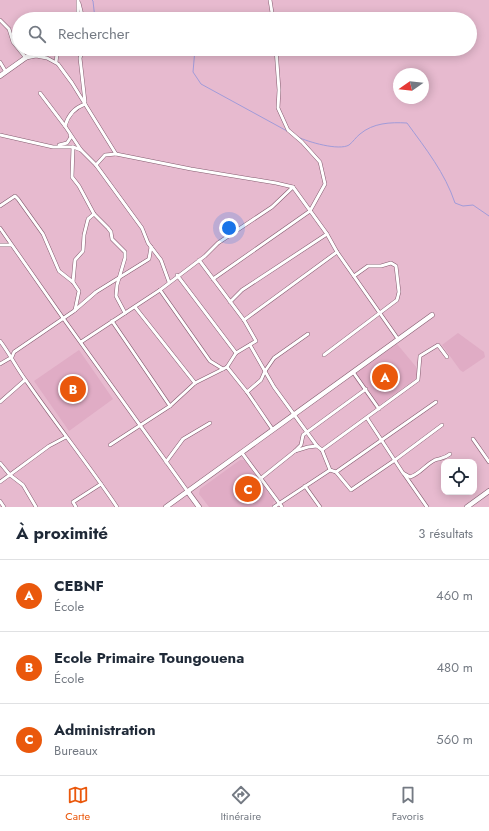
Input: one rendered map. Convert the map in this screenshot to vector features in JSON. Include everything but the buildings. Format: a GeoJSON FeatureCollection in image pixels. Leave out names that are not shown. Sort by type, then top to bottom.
{"type":"FeatureCollection","features":[{"type":"Feature","properties":{"kind":"street"},"geometry":{"type":"LineString","coordinates":[[78,0],[78,12]]}},
{"type":"Feature","properties":{"kind":"street"},"geometry":{"type":"LineString","coordinates":[[78,0],[81,12]]}},
{"type":"Feature","properties":{"kind":"street"},"geometry":{"type":"LineString","coordinates":[[270,0],[272,12]]}},
{"type":"Feature","properties":{"kind":"street"},"geometry":{"type":"LineString","coordinates":[[0,20],[8,29],[12,39]]}},
{"type":"Feature","properties":{"kind":"street"},"geometry":{"type":"LineString","coordinates":[[0,76],[29,56]]}},
{"type":"Feature","properties":{"kind":"street"},"geometry":{"type":"LineString","coordinates":[[26,58],[36,56],[47,58],[56,62],[72,83],[116,154]]}},
{"type":"Feature","properties":{"kind":"street"},"geometry":{"type":"LineString","coordinates":[[56,62],[57,56]]}},
{"type":"Feature","properties":{"kind":"street"},"geometry":{"type":"LineString","coordinates":[[81,56],[85,104]]}},
{"type":"Feature","properties":{"kind":"street"},"geometry":{"type":"LineString","coordinates":[[214,279],[310,211],[325,184],[320,162],[302,142],[288,130],[278,108],[279,90],[277,56]]}},
{"type":"Feature","properties":{"kind":"street"},"geometry":{"type":"LineString","coordinates":[[0,62],[6,72]]}},
{"type":"Feature","properties":{"kind":"street"},"geometry":{"type":"LineString","coordinates":[[40,93],[81,150],[96,164],[142,228],[150,247],[161,260],[169,282]]}},
{"type":"Feature","properties":{"kind":"street"},"geometry":{"type":"LineString","coordinates":[[65,126],[68,115],[78,107],[85,104]]}},
{"type":"Feature","properties":{"kind":"street"},"geometry":{"type":"LineString","coordinates":[[53,147],[68,143],[71,137],[70,134]]}},
{"type":"Feature","properties":{"kind":"street"},"geometry":{"type":"LineString","coordinates":[[0,135],[53,147],[73,147],[81,150]]}},
{"type":"Feature","properties":{"kind":"street"},"geometry":{"type":"LineString","coordinates":[[73,147],[72,177],[79,186],[94,214],[108,228],[112,238],[125,252],[125,258],[117,285],[116,296],[125,313]]}},
{"type":"Feature","properties":{"kind":"street"},"geometry":{"type":"LineString","coordinates":[[96,164],[105,154],[116,154],[293,187],[398,339]]}},
{"type":"Feature","properties":{"kind":"street"},"geometry":{"type":"LineString","coordinates":[[81,342],[160,290],[177,275],[199,260],[235,231],[272,207],[293,187]]}},
{"type":"Feature","properties":{"kind":"street"},"geometry":{"type":"LineString","coordinates":[[0,206],[15,196],[43,234],[59,271],[73,282],[79,291],[75,310]]}},
{"type":"Feature","properties":{"kind":"street"},"geometry":{"type":"LineString","coordinates":[[73,282],[75,260],[83,251],[84,235],[88,219],[94,214]]}},
{"type":"Feature","properties":{"kind":"street"},"geometry":{"type":"LineString","coordinates":[[0,228],[199,507]]}},
{"type":"Feature","properties":{"kind":"street"},"geometry":{"type":"LineString","coordinates":[[230,302],[242,290],[326,234]]}},
{"type":"Feature","properties":{"kind":"street"},"geometry":{"type":"LineString","coordinates":[[0,245],[11,245]]}},
{"type":"Feature","properties":{"kind":"street"},"geometry":{"type":"LineString","coordinates":[[0,364],[12,357],[14,352],[75,310],[96,292],[149,259],[150,247]]}},
{"type":"Feature","properties":{"kind":"street"},"geometry":{"type":"LineString","coordinates":[[244,320],[337,252]]}},
{"type":"Feature","properties":{"kind":"street"},"geometry":{"type":"LineString","coordinates":[[110,445],[170,406],[194,383],[227,367],[236,353],[256,341],[244,320],[199,260]]}},
{"type":"Feature","properties":{"kind":"street"},"geometry":{"type":"LineString","coordinates":[[324,354],[397,300],[399,292],[396,266],[391,263],[381,266],[368,266],[354,276]]}},
{"type":"Feature","properties":{"kind":"street"},"geometry":{"type":"LineString","coordinates":[[177,275],[236,353]]}},
{"type":"Feature","properties":{"kind":"street"},"geometry":{"type":"LineString","coordinates":[[160,290],[210,361],[223,369]]}},
{"type":"Feature","properties":{"kind":"street"},"geometry":{"type":"LineString","coordinates":[[135,307],[194,383]]}},
{"type":"Feature","properties":{"kind":"street"},"geometry":{"type":"LineString","coordinates":[[166,507],[432,315]]}},
{"type":"Feature","properties":{"kind":"street"},"geometry":{"type":"LineString","coordinates":[[112,321],[170,406]]}},
{"type":"Feature","properties":{"kind":"street"},"geometry":{"type":"LineString","coordinates":[[247,392],[261,380],[274,358],[308,334]]}},
{"type":"Feature","properties":{"kind":"street"},"geometry":{"type":"LineString","coordinates":[[0,341],[12,357],[25,380],[117,507]]}},
{"type":"Feature","properties":{"kind":"street"},"geometry":{"type":"LineString","coordinates":[[250,345],[274,387],[317,446],[322,450],[330,470],[336,472],[351,490],[442,425]]}},
{"type":"Feature","properties":{"kind":"street"},"geometry":{"type":"LineString","coordinates":[[322,450],[418,380],[420,356],[438,345],[447,358]]}},
{"type":"Feature","properties":{"kind":"street"},"geometry":{"type":"LineString","coordinates":[[227,367],[247,392],[273,430]]}},
{"type":"Feature","properties":{"kind":"street"},"geometry":{"type":"LineString","coordinates":[[353,372],[379,409]]}},
{"type":"Feature","properties":{"kind":"street"},"geometry":{"type":"LineString","coordinates":[[0,402],[25,380]]}},
{"type":"Feature","properties":{"kind":"street"},"geometry":{"type":"LineString","coordinates":[[260,479],[301,445],[303,435],[366,389]]}},
{"type":"Feature","properties":{"kind":"street"},"geometry":{"type":"LineString","coordinates":[[336,472],[436,402]]}},
{"type":"Feature","properties":{"kind":"street"},"geometry":{"type":"LineString","coordinates":[[367,418],[427,507]]}},
{"type":"Feature","properties":{"kind":"street"},"geometry":{"type":"LineString","coordinates":[[166,462],[183,439],[210,423]]}},
{"type":"Feature","properties":{"kind":"street"},"geometry":{"type":"LineString","coordinates":[[0,482],[49,446],[66,437]]}},
{"type":"Feature","properties":{"kind":"street"},"geometry":{"type":"LineString","coordinates":[[473,439],[489,462]]}},
{"type":"Feature","properties":{"kind":"street"},"geometry":{"type":"LineString","coordinates":[[295,451],[317,446]]}},
{"type":"Feature","properties":{"kind":"street"},"geometry":{"type":"LineString","coordinates":[[242,453],[282,507]]}},
{"type":"Feature","properties":{"kind":"street"},"geometry":{"type":"LineString","coordinates":[[403,473],[410,477],[417,475],[434,460],[445,458],[450,454]]}},
{"type":"Feature","properties":{"kind":"street"},"geometry":{"type":"LineString","coordinates":[[0,463],[10,475],[23,485],[36,507]]}},
{"type":"Feature","properties":{"kind":"street"},"geometry":{"type":"LineString","coordinates":[[274,507],[330,470]]}},
{"type":"Feature","properties":{"kind":"street"},"geometry":{"type":"LineString","coordinates":[[76,507],[73,502],[101,484]]}},
{"type":"Feature","properties":{"kind":"street"},"geometry":{"type":"LineString","coordinates":[[305,486],[320,507]]}},
{"type":"Feature","properties":{"kind":"street"},"geometry":{"type":"LineString","coordinates":[[467,507],[489,491]]}},
{"type":"Feature","properties":{"kind":"street"},"geometry":{"type":"LineString","coordinates":[[0,501],[4,507]]}},
{"type":"Feature","properties":{"kind":"shaded area"},"geometry":{"type":"Polygon","coordinates":[[[458,333],[484,352],[485,357],[463,372],[442,345],[458,333]]]}},
{"type":"Feature","properties":{"kind":"shaded area"},"geometry":{"type":"Polygon","coordinates":[[[397,344],[417,368],[417,378],[375,408],[352,375],[397,344]]]}},
{"type":"Feature","properties":{"kind":"shaded area"},"geometry":{"type":"Polygon","coordinates":[[[79,350],[113,399],[69,431],[34,381],[79,350]]]}},
{"type":"Feature","properties":{"kind":"shaded area"},"geometry":{"type":"Polygon","coordinates":[[[240,460],[245,460],[274,500],[273,505],[270,507],[209,507],[199,494],[200,489],[240,460]]]}},
{"type":"Feature","properties":{"kind":"waterway"},"geometry":{"type":"LineString","coordinates":[[92,0],[94,12]]}},
{"type":"Feature","properties":{"kind":"waterway"},"geometry":{"type":"LineString","coordinates":[[194,56],[193,72],[201,84],[287,131]]}},
{"type":"Feature","properties":{"kind":"waterway"},"geometry":{"type":"LineString","coordinates":[[298,137],[324,145],[344,147],[349,145],[365,130],[376,125],[388,123],[407,123],[440,171],[455,203],[463,206],[473,205],[489,216]]}},
{"type":"Feature","properties":{"kind":"place","name":"CEBNF"},"geometry":{"type":"Point","coordinates":[385,377]}},
{"type":"Feature","properties":{"kind":"place","name":"Ecole Primaire Toungouena"},"geometry":{"type":"Point","coordinates":[73,389]}},
{"type":"Feature","properties":{"kind":"place","name":"Administration"},"geometry":{"type":"Point","coordinates":[248,489]}}]}
